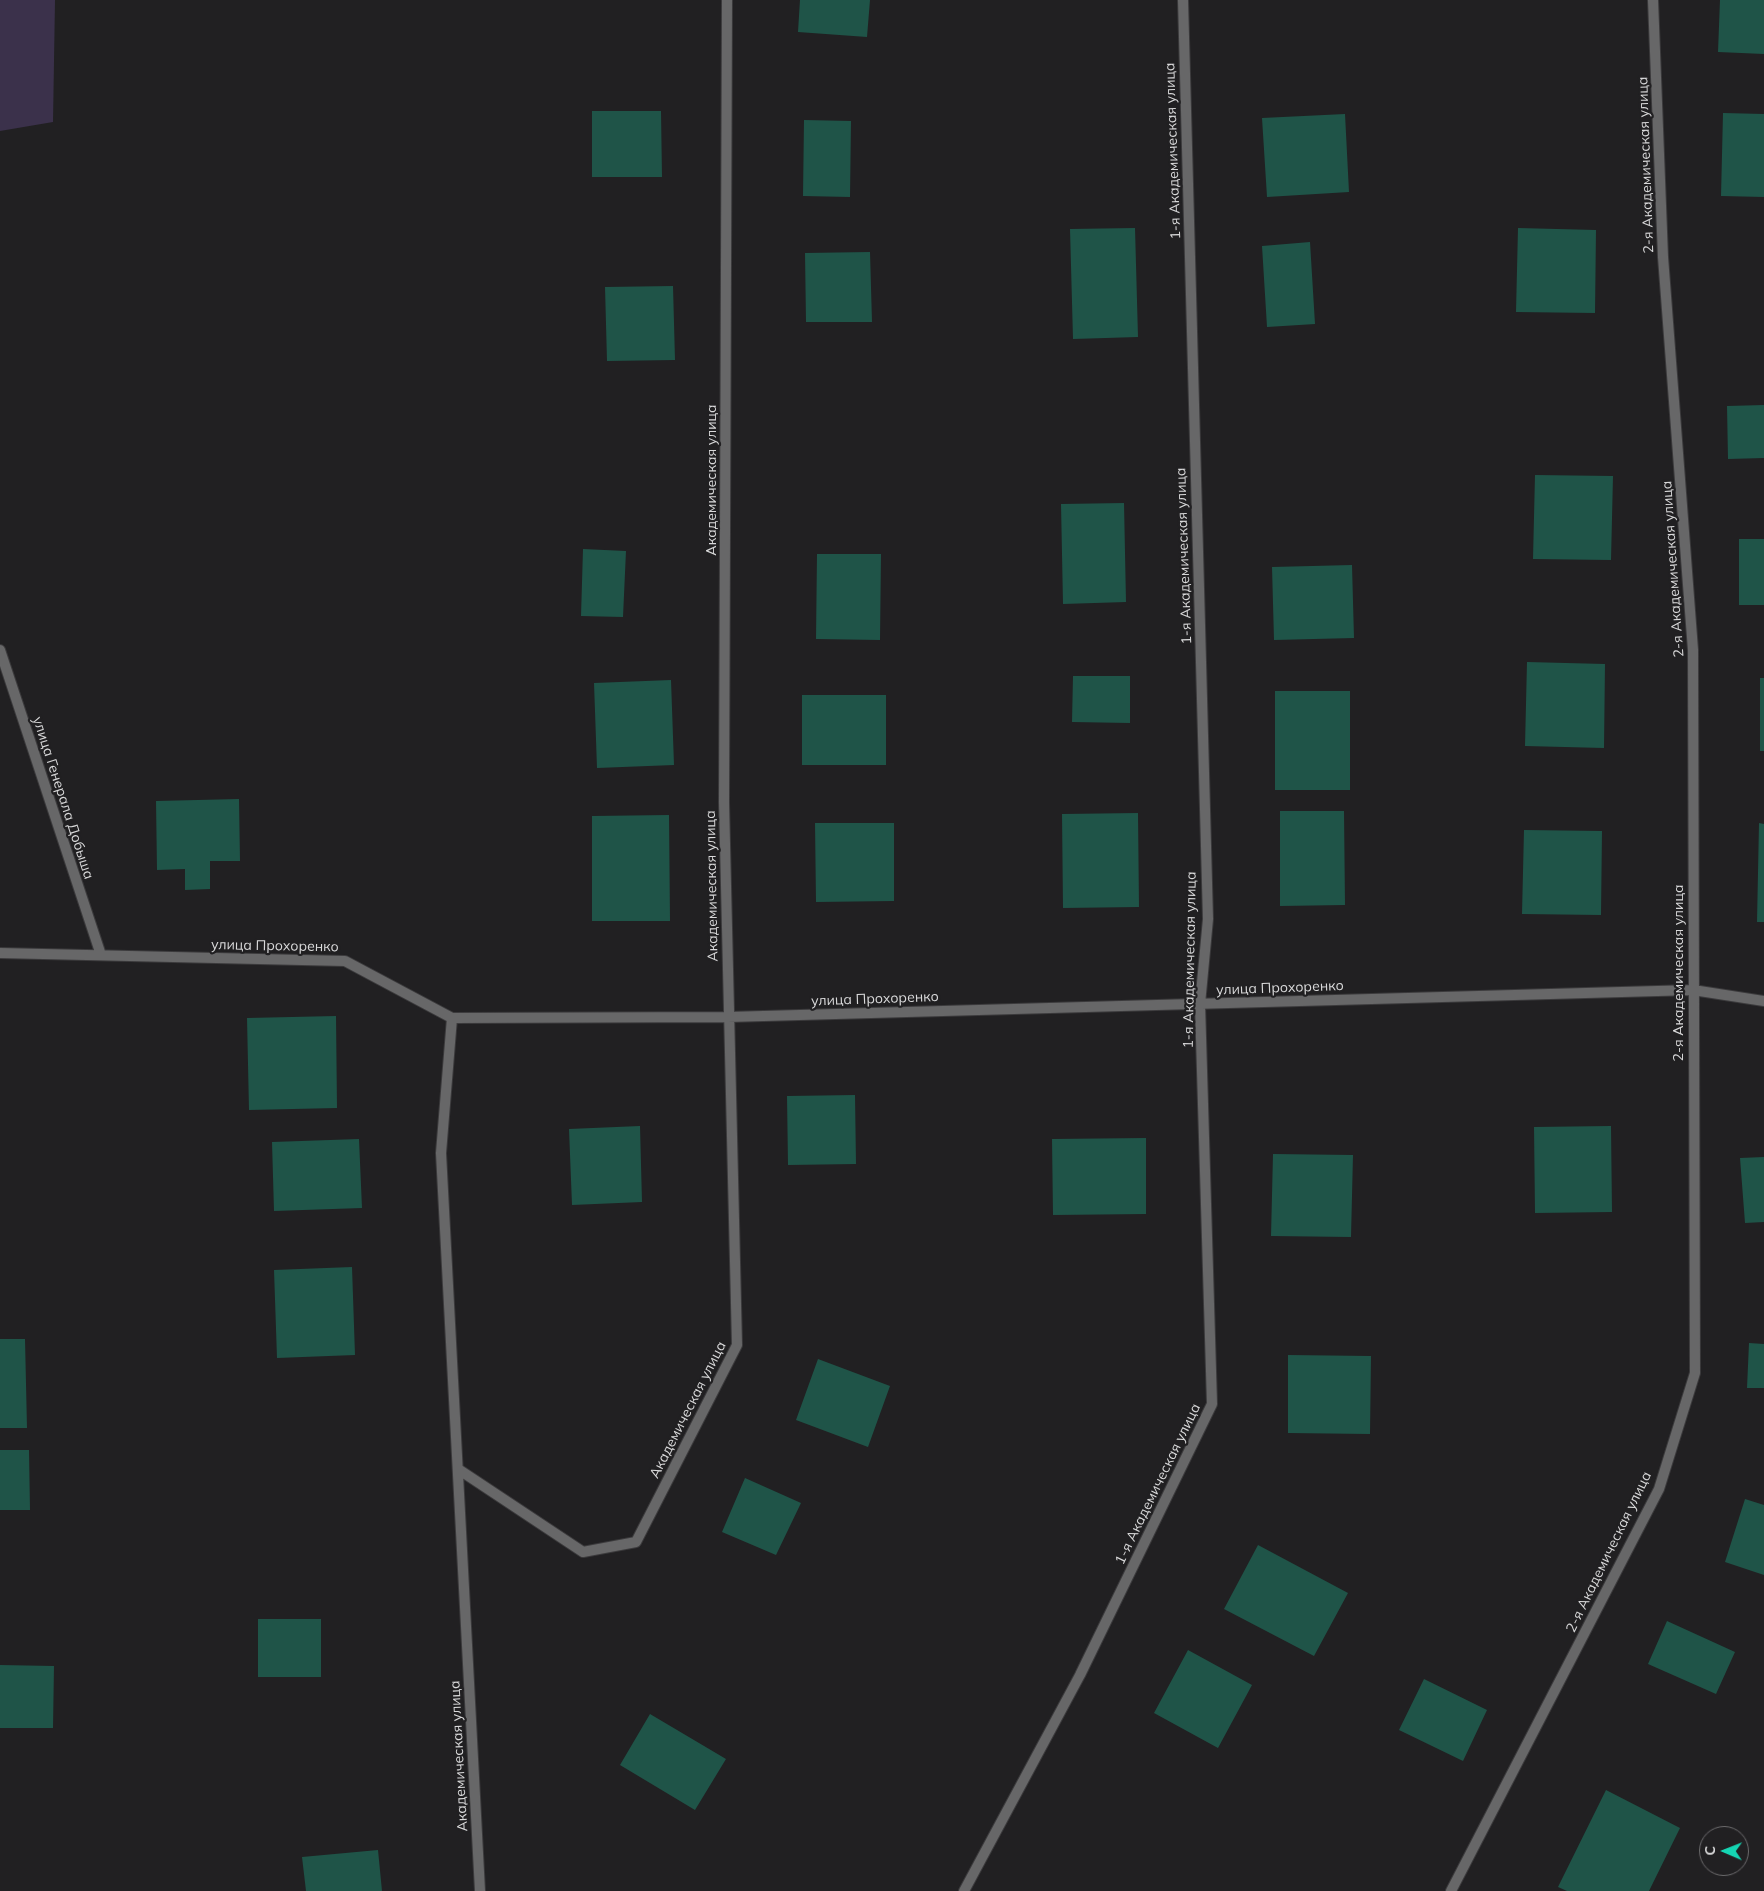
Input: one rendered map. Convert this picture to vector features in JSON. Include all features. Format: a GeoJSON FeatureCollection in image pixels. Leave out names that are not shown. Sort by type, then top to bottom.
{"type":"FeatureCollection","features":[{"type":"Feature","properties":{"kind":"street","name":"Академическая улица"},"geometry":{"type":"LineString","coordinates":[[458,1469],[583,1552],[636,1542],[737,1345],[724,802],[728,0]]}},
{"type":"Feature","properties":{"kind":"street","name":"1-я Академическая улица"},"geometry":{"type":"LineString","coordinates":[[964,1891],[1080,1675],[1212,1404],[1200,1004],[1208,919],[1183,0]]}},
{"type":"Feature","properties":{"kind":"street","name":"2-я Академическая улица"},"geometry":{"type":"LineString","coordinates":[[1451,1891],[1659,1489],[1695,1372],[1693,650],[1663,257],[1653,0]]}},
{"type":"Feature","properties":{"kind":"street","name":"улица Генерала Добыша"},"geometry":{"type":"LineString","coordinates":[[0,650],[101,955]]}},
{"type":"Feature","properties":{"kind":"street","name":"улица Прохоренко"},"geometry":{"type":"LineString","coordinates":[[0,953],[345,961],[452,1018],[728,1017],[1693,990],[1764,1001]]}},
{"type":"Feature","properties":{"kind":"street","name":"Академическая улица"},"geometry":{"type":"LineString","coordinates":[[452,1018],[441,1153],[480,1891]]}},
{"type":"Feature","properties":{"kind":"shaded area"},"geometry":{"type":"Polygon","coordinates":[[[0,0],[55,0],[53,122],[0,131],[0,0]]]}},
{"type":"Feature","properties":{"kind":"building"},"geometry":{"type":"Polygon","coordinates":[[[800,0],[870,0],[867,37],[798,32],[800,0]]]}},
{"type":"Feature","properties":{"kind":"building"},"geometry":{"type":"Polygon","coordinates":[[[1720,0],[1764,0],[1764,54],[1718,52],[1720,0]]]}},
{"type":"Feature","properties":{"kind":"building"},"geometry":{"type":"Polygon","coordinates":[[[592,111],[661,111],[662,177],[592,177],[592,111]]]}},
{"type":"Feature","properties":{"kind":"building"},"geometry":{"type":"Polygon","coordinates":[[[1723,113],[1764,114],[1764,197],[1721,196],[1723,113]]]}},
{"type":"Feature","properties":{"kind":"building"},"geometry":{"type":"Polygon","coordinates":[[[1345,114],[1349,192],[1267,197],[1262,118],[1345,114]]]}},
{"type":"Feature","properties":{"kind":"building"},"geometry":{"type":"Polygon","coordinates":[[[804,120],[851,121],[850,197],[803,196],[804,120]]]}},
{"type":"Feature","properties":{"kind":"building"},"geometry":{"type":"Polygon","coordinates":[[[1135,228],[1138,337],[1073,339],[1070,229],[1135,228]]]}},
{"type":"Feature","properties":{"kind":"building"},"geometry":{"type":"Polygon","coordinates":[[[1518,228],[1596,230],[1595,313],[1516,312],[1518,228]]]}},
{"type":"Feature","properties":{"kind":"building"},"geometry":{"type":"Polygon","coordinates":[[[1310,242],[1315,324],[1267,327],[1262,246],[1310,242]]]}},
{"type":"Feature","properties":{"kind":"building"},"geometry":{"type":"Polygon","coordinates":[[[870,252],[872,322],[806,322],[805,253],[870,252]]]}},
{"type":"Feature","properties":{"kind":"building"},"geometry":{"type":"Polygon","coordinates":[[[673,286],[675,360],[607,361],[605,287],[673,286]]]}},
{"type":"Feature","properties":{"kind":"building"},"geometry":{"type":"Polygon","coordinates":[[[1764,405],[1764,458],[1728,459],[1727,406],[1764,405]]]}},
{"type":"Feature","properties":{"kind":"building"},"geometry":{"type":"Polygon","coordinates":[[[1535,475],[1613,476],[1611,560],[1533,559],[1535,475]]]}},
{"type":"Feature","properties":{"kind":"building"},"geometry":{"type":"Polygon","coordinates":[[[1124,503],[1126,602],[1063,604],[1061,504],[1124,503]]]}},
{"type":"Feature","properties":{"kind":"building"},"geometry":{"type":"Polygon","coordinates":[[[1739,539],[1764,539],[1764,605],[1739,605],[1739,539]]]}},
{"type":"Feature","properties":{"kind":"building"},"geometry":{"type":"Polygon","coordinates":[[[583,549],[626,551],[623,617],[581,616],[583,549]]]}},
{"type":"Feature","properties":{"kind":"building"},"geometry":{"type":"Polygon","coordinates":[[[817,554],[881,554],[880,640],[816,639],[817,554]]]}},
{"type":"Feature","properties":{"kind":"building"},"geometry":{"type":"Polygon","coordinates":[[[1352,565],[1354,638],[1274,640],[1272,567],[1352,565]]]}},
{"type":"Feature","properties":{"kind":"building"},"geometry":{"type":"Polygon","coordinates":[[[1527,662],[1605,664],[1604,748],[1525,746],[1527,662]]]}},
{"type":"Feature","properties":{"kind":"building"},"geometry":{"type":"Polygon","coordinates":[[[1073,676],[1130,676],[1130,723],[1072,722],[1073,676]]]}},
{"type":"Feature","properties":{"kind":"building"},"geometry":{"type":"Polygon","coordinates":[[[1760,678],[1764,678],[1764,751],[1760,751],[1760,678]]]}},
{"type":"Feature","properties":{"kind":"building"},"geometry":{"type":"Polygon","coordinates":[[[671,680],[674,765],[597,768],[594,683],[671,680]]]}},
{"type":"Feature","properties":{"kind":"building"},"geometry":{"type":"Polygon","coordinates":[[[1275,691],[1350,691],[1350,790],[1275,790],[1275,691]]]}},
{"type":"Feature","properties":{"kind":"building"},"geometry":{"type":"Polygon","coordinates":[[[802,695],[886,695],[886,765],[802,765],[802,695]]]}},
{"type":"Feature","properties":{"kind":"building"},"geometry":{"type":"Polygon","coordinates":[[[239,799],[240,861],[210,861],[210,889],[185,890],[185,869],[157,870],[156,801],[239,799]]]}},
{"type":"Feature","properties":{"kind":"building"},"geometry":{"type":"Polygon","coordinates":[[[1280,811],[1344,811],[1345,905],[1280,906],[1280,811]]]}},
{"type":"Feature","properties":{"kind":"building"},"geometry":{"type":"Polygon","coordinates":[[[1138,813],[1139,907],[1063,908],[1062,814],[1138,813]]]}},
{"type":"Feature","properties":{"kind":"building"},"geometry":{"type":"Polygon","coordinates":[[[669,815],[670,921],[592,921],[592,816],[669,815]]]}},
{"type":"Feature","properties":{"kind":"building"},"geometry":{"type":"Polygon","coordinates":[[[815,823],[894,823],[894,901],[816,902],[815,823]]]}},
{"type":"Feature","properties":{"kind":"building"},"geometry":{"type":"Polygon","coordinates":[[[1759,823],[1764,824],[1764,922],[1757,922],[1759,823]]]}},
{"type":"Feature","properties":{"kind":"building"},"geometry":{"type":"Polygon","coordinates":[[[1524,830],[1602,831],[1601,915],[1522,914],[1524,830]]]}},
{"type":"Feature","properties":{"kind":"building"},"geometry":{"type":"Polygon","coordinates":[[[336,1016],[337,1108],[249,1110],[247,1018],[336,1016]]]}},
{"type":"Feature","properties":{"kind":"building"},"geometry":{"type":"Polygon","coordinates":[[[855,1095],[856,1164],[788,1165],[787,1096],[855,1095]]]}},
{"type":"Feature","properties":{"kind":"building"},"geometry":{"type":"Polygon","coordinates":[[[640,1126],[642,1202],[572,1205],[569,1129],[640,1126]]]}},
{"type":"Feature","properties":{"kind":"building"},"geometry":{"type":"Polygon","coordinates":[[[1611,1126],[1612,1212],[1535,1213],[1534,1127],[1611,1126]]]}},
{"type":"Feature","properties":{"kind":"building"},"geometry":{"type":"Polygon","coordinates":[[[1146,1138],[1146,1214],[1053,1215],[1052,1139],[1146,1138]]]}},
{"type":"Feature","properties":{"kind":"building"},"geometry":{"type":"Polygon","coordinates":[[[359,1139],[362,1208],[274,1211],[272,1142],[359,1139]]]}},
{"type":"Feature","properties":{"kind":"building"},"geometry":{"type":"Polygon","coordinates":[[[1273,1154],[1353,1155],[1351,1237],[1271,1236],[1273,1154]]]}},
{"type":"Feature","properties":{"kind":"building"},"geometry":{"type":"Polygon","coordinates":[[[1764,1157],[1764,1222],[1745,1223],[1740,1158],[1764,1157]]]}},
{"type":"Feature","properties":{"kind":"building"},"geometry":{"type":"Polygon","coordinates":[[[352,1267],[355,1355],[277,1358],[274,1270],[352,1267]]]}},
{"type":"Feature","properties":{"kind":"building"},"geometry":{"type":"Polygon","coordinates":[[[0,1339],[25,1339],[27,1428],[0,1428],[0,1339]]]}},
{"type":"Feature","properties":{"kind":"building"},"geometry":{"type":"Polygon","coordinates":[[[1749,1343],[1764,1344],[1764,1388],[1747,1388],[1749,1343]]]}},
{"type":"Feature","properties":{"kind":"building"},"geometry":{"type":"Polygon","coordinates":[[[1288,1355],[1371,1356],[1370,1434],[1288,1433],[1288,1355]]]}},
{"type":"Feature","properties":{"kind":"building"},"geometry":{"type":"Polygon","coordinates":[[[818,1359],[890,1386],[868,1447],[796,1420],[818,1359]]]}},
{"type":"Feature","properties":{"kind":"building"},"geometry":{"type":"Polygon","coordinates":[[[0,1450],[29,1450],[30,1510],[0,1510],[0,1450]]]}},
{"type":"Feature","properties":{"kind":"building"},"geometry":{"type":"Polygon","coordinates":[[[745,1478],[801,1503],[776,1555],[722,1532],[745,1478]]]}},
{"type":"Feature","properties":{"kind":"building"},"geometry":{"type":"Polygon","coordinates":[[[1745,1499],[1764,1505],[1764,1575],[1725,1562],[1745,1499]]]}},
{"type":"Feature","properties":{"kind":"building"},"geometry":{"type":"Polygon","coordinates":[[[1258,1545],[1348,1593],[1314,1656],[1224,1609],[1258,1545]]]}},
{"type":"Feature","properties":{"kind":"building"},"geometry":{"type":"Polygon","coordinates":[[[258,1619],[321,1619],[321,1677],[258,1677],[258,1619]]]}},
{"type":"Feature","properties":{"kind":"building"},"geometry":{"type":"Polygon","coordinates":[[[1667,1621],[1735,1652],[1716,1694],[1648,1664],[1667,1621]]]}},
{"type":"Feature","properties":{"kind":"building"},"geometry":{"type":"Polygon","coordinates":[[[1188,1650],[1252,1685],[1218,1748],[1154,1713],[1188,1650]]]}},
{"type":"Feature","properties":{"kind":"building"},"geometry":{"type":"Polygon","coordinates":[[[0,1665],[54,1666],[53,1728],[0,1728],[0,1665]]]}},
{"type":"Feature","properties":{"kind":"building"},"geometry":{"type":"Polygon","coordinates":[[[1424,1679],[1487,1710],[1463,1761],[1399,1730],[1424,1679]]]}},
{"type":"Feature","properties":{"kind":"building"},"geometry":{"type":"Polygon","coordinates":[[[650,1714],[726,1759],[695,1810],[620,1765],[650,1714]]]}},
{"type":"Feature","properties":{"kind":"building"},"geometry":{"type":"Polygon","coordinates":[[[1606,1790],[1680,1828],[1649,1891],[1567,1891],[1558,1887],[1606,1790]]]}},
{"type":"Feature","properties":{"kind":"building"},"geometry":{"type":"Polygon","coordinates":[[[378,1850],[382,1891],[306,1891],[302,1857],[378,1850]]]}}]}
